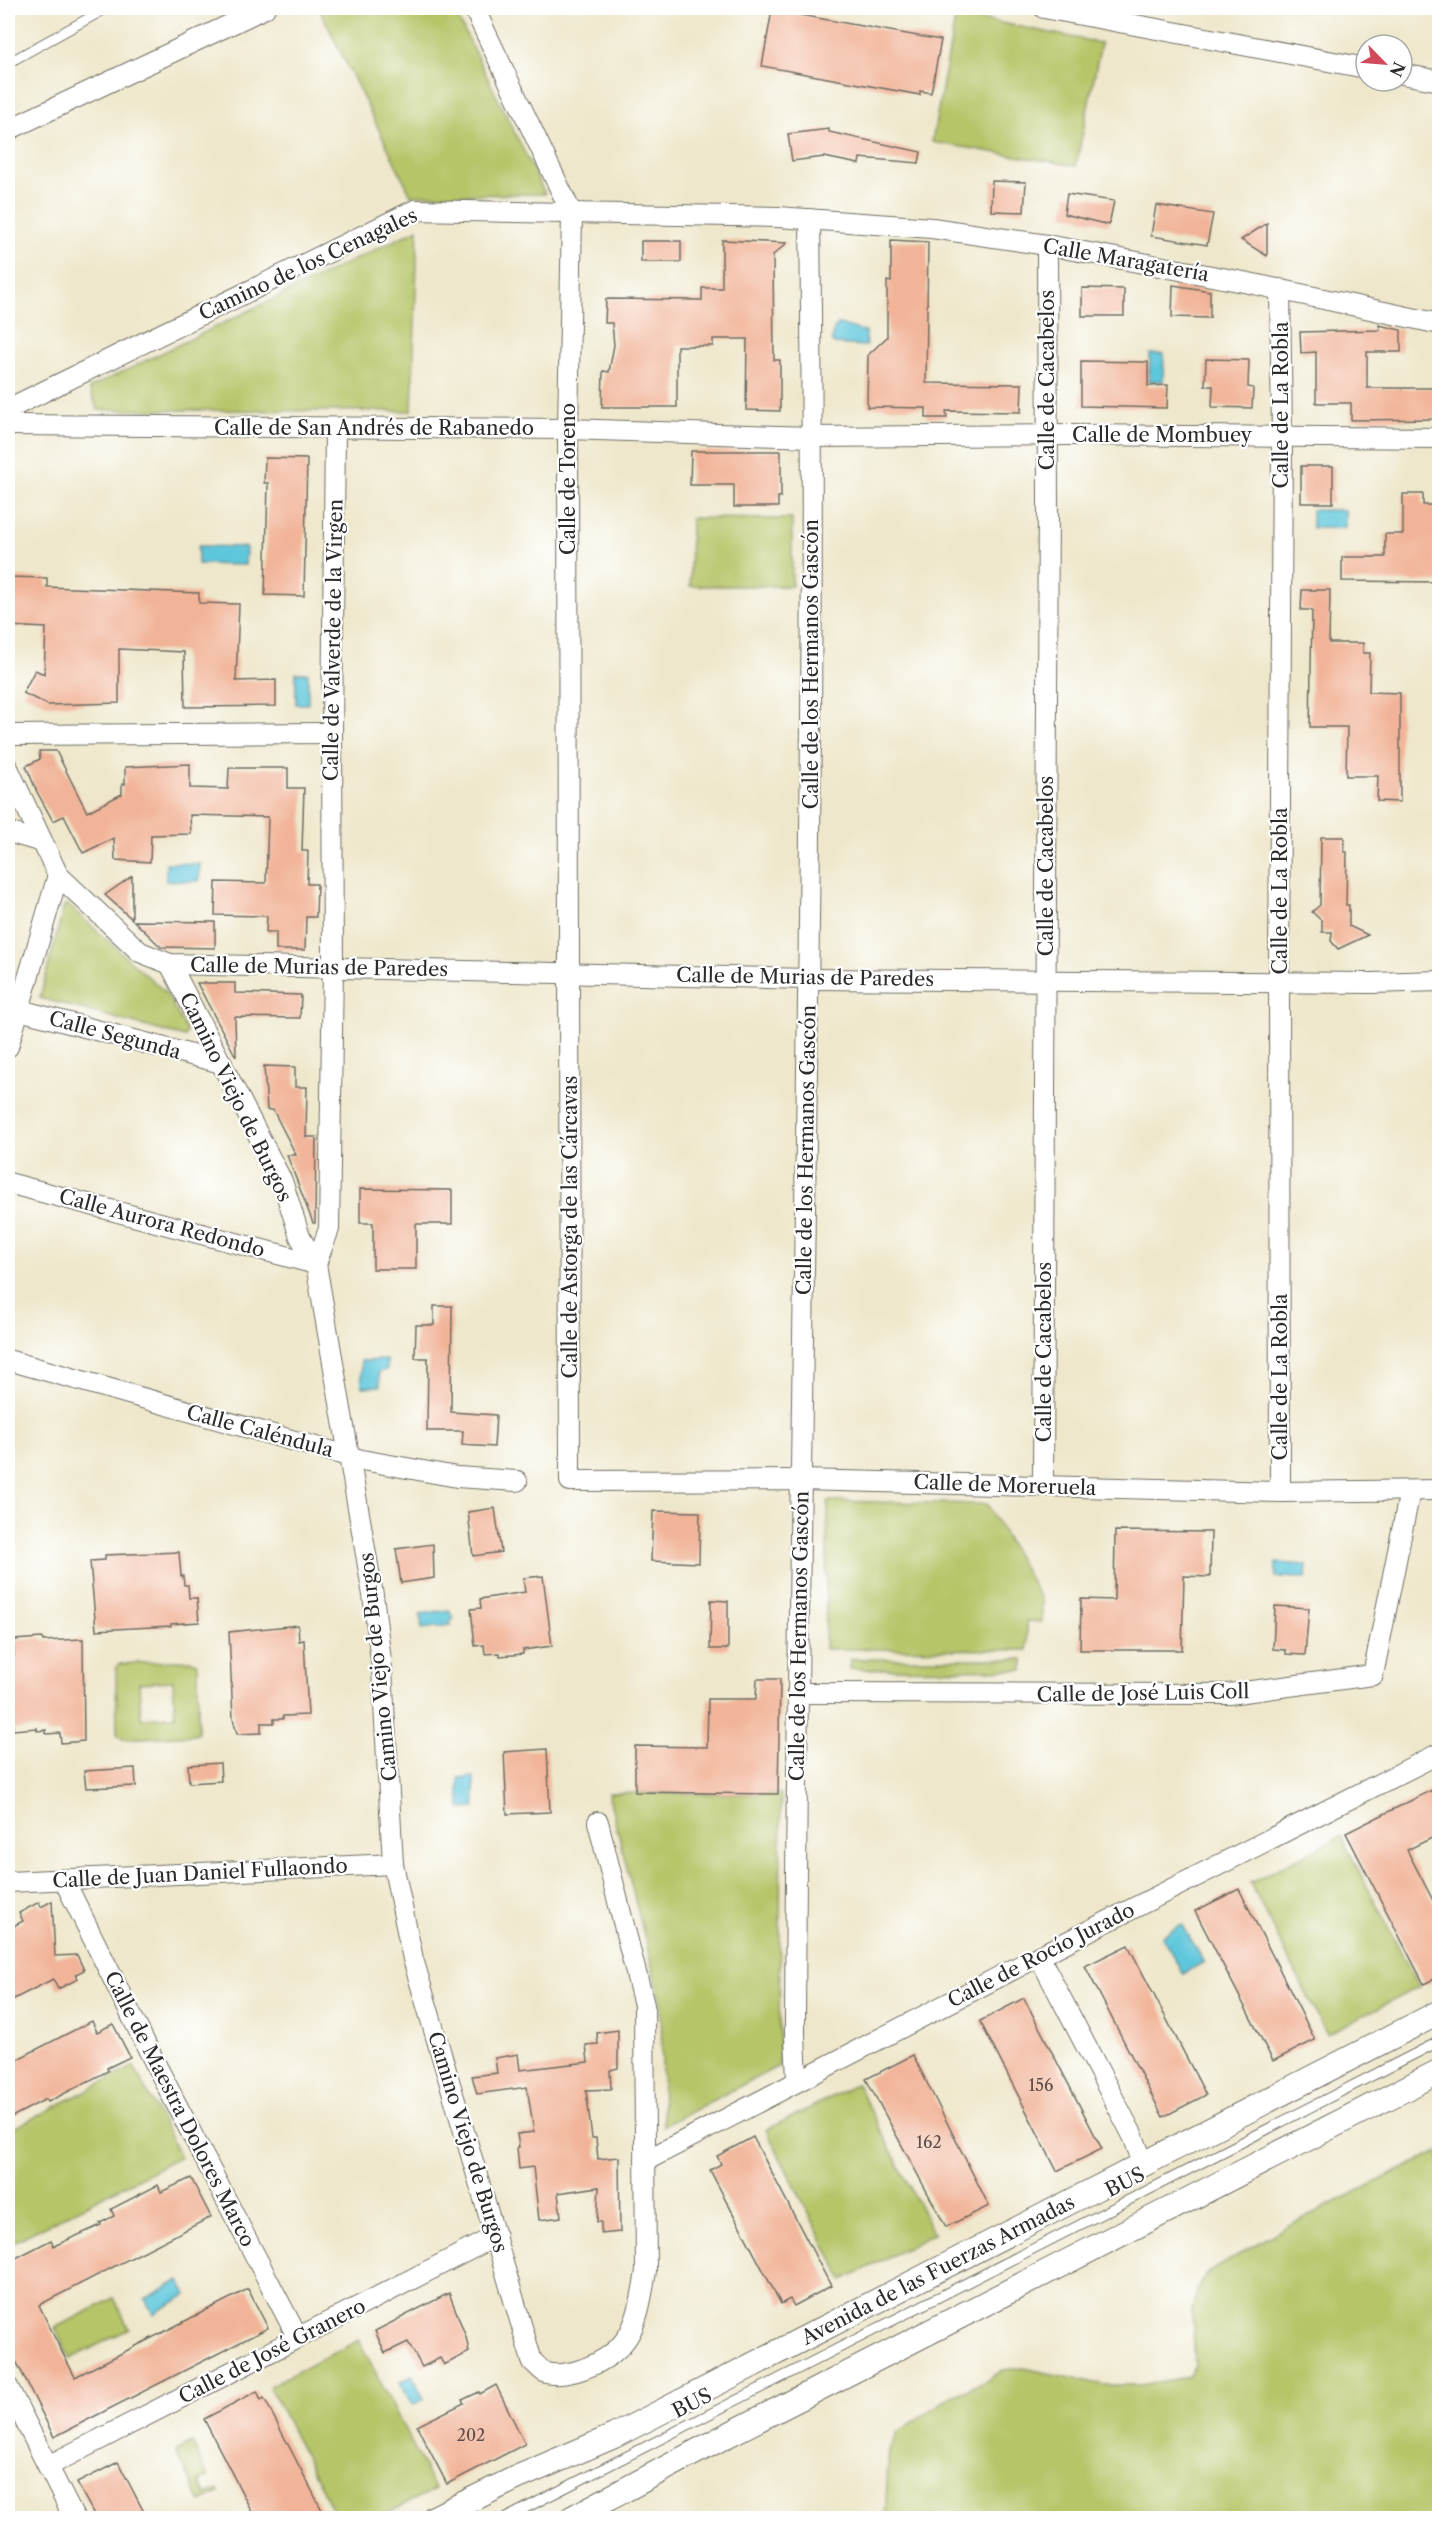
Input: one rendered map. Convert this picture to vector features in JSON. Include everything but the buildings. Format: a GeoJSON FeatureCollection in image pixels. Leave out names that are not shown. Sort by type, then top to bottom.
{"type":"FeatureCollection","features":[{"type":"Feature","properties":{"kind":"street"},"geometry":{"type":"LineString","coordinates":[[8,130],[265,8]]}},
{"type":"Feature","properties":{"kind":"street","name":"Calle de Toreno"},"geometry":{"type":"LineString","coordinates":[[474,8],[572,214],[568,429],[569,972]]}},
{"type":"Feature","properties":{"kind":"street"},"geometry":{"type":"LineString","coordinates":[[1044,8],[1354,66]]}},
{"type":"Feature","properties":{"kind":"street"},"geometry":{"type":"LineString","coordinates":[[1414,76],[1440,81]]}},
{"type":"Feature","properties":{"kind":"street","name":"Camino de los Cenagales"},"geometry":{"type":"LineString","coordinates":[[8,409],[415,210],[810,219]]}},
{"type":"Feature","properties":{"kind":"street","name":"Calle Maragatería"},"geometry":{"type":"LineString","coordinates":[[810,219],[932,228],[1047,245],[1280,289],[1440,324]]}},
{"type":"Feature","properties":{"kind":"street","name":"Calle de los Hermanos Gascón"},"geometry":{"type":"LineString","coordinates":[[797,2080],[795,2036],[797,1693],[808,979],[812,437],[810,219]]}},
{"type":"Feature","properties":{"kind":"street","name":"Calle de Cacabelos"},"geometry":{"type":"LineString","coordinates":[[1043,1486],[1047,245]]}},
{"type":"Feature","properties":{"kind":"street","name":"Calle de La Robla"},"geometry":{"type":"LineString","coordinates":[[1280,289],[1282,435],[1279,981],[1280,1492]]}},
{"type":"Feature","properties":{"kind":"street","name":"Calle de San Andrés de Rabanedo"},"geometry":{"type":"LineString","coordinates":[[8,425],[568,429],[812,437]]}},
{"type":"Feature","properties":{"kind":"street","name":"Calle de Valverde de la Virgen"},"geometry":{"type":"LineString","coordinates":[[316,1264],[329,1229],[333,967],[332,733],[335,429]]}},
{"type":"Feature","properties":{"kind":"street","name":"Calle de Mombuey"},"geometry":{"type":"LineString","coordinates":[[812,437],[1282,435],[1440,438]]}},
{"type":"Feature","properties":{"kind":"street"},"geometry":{"type":"LineString","coordinates":[[8,735],[332,733]]}},
{"type":"Feature","properties":{"kind":"street"},"geometry":{"type":"LineString","coordinates":[[8,768],[58,875],[141,952],[170,964]]}},
{"type":"Feature","properties":{"kind":"street"},"geometry":{"type":"LineString","coordinates":[[8,832],[42,842]]}},
{"type":"Feature","properties":{"kind":"street"},"geometry":{"type":"LineString","coordinates":[[8,1047],[13,1008],[58,875]]}},
{"type":"Feature","properties":{"kind":"street","name":"Calle de Murias de Paredes"},"geometry":{"type":"LineString","coordinates":[[170,964],[808,979],[1372,983],[1440,981]]}},
{"type":"Feature","properties":{"kind":"street","name":"Camino Viejo de Burgos"},"geometry":{"type":"LineString","coordinates":[[170,964],[282,1181],[300,1237],[316,1264],[365,1541],[382,1669],[393,1864],[413,1959],[532,2361],[546,2373],[573,2373],[604,2362],[626,2340],[639,2314],[646,2271],[645,2161]]}},
{"type":"Feature","properties":{"kind":"street","name":"Calle de Astorga de las Cárcavas"},"geometry":{"type":"LineString","coordinates":[[569,972],[570,1481]]}},
{"type":"Feature","properties":{"kind":"street","name":"Calle Segunda"},"geometry":{"type":"LineString","coordinates":[[13,1008],[222,1063]]}},
{"type":"Feature","properties":{"kind":"street","name":"Calle Aurora Redondo"},"geometry":{"type":"LineString","coordinates":[[8,1183],[316,1264]]}},
{"type":"Feature","properties":{"kind":"street","name":"Calle Caléndula"},"geometry":{"type":"LineString","coordinates":[[8,1360],[350,1456],[457,1477],[517,1481]]}},
{"type":"Feature","properties":{"kind":"street","name":"Calle de Moreruela"},"geometry":{"type":"LineString","coordinates":[[570,1481],[801,1480],[1280,1492],[1440,1491]]}},
{"type":"Feature","properties":{"kind":"street","name":"Calle de José Luis Coll"},"geometry":{"type":"LineString","coordinates":[[797,1693],[1228,1694],[1373,1675],[1410,1491]]}},
{"type":"Feature","properties":{"kind":"street","name":"Calle de Rocío Jurado"},"geometry":{"type":"LineString","coordinates":[[645,2161],[1039,1956],[1440,1754]]}},
{"type":"Feature","properties":{"kind":"street"},"geometry":{"type":"LineString","coordinates":[[598,1822],[644,2005],[645,2161]]}},
{"type":"Feature","properties":{"kind":"street","name":"Calle de Juan Daniel Fullaondo"},"geometry":{"type":"LineString","coordinates":[[8,1882],[393,1864]]}},
{"type":"Feature","properties":{"kind":"street","name":"Calle de Maestra Dolores Marco"},"geometry":{"type":"LineString","coordinates":[[64,1880],[157,2067],[298,2338]]}},
{"type":"Feature","properties":{"kind":"street"},"geometry":{"type":"LineString","coordinates":[[1039,1956],[1132,2136],[1140,2155],[1138,2166]]}},
{"type":"Feature","properties":{"kind":"street","name":"Avenida de las Fuerzas Armadas"},"geometry":{"type":"LineString","coordinates":[[434,2518],[516,2478],[614,2436],[1440,2012]]}},
{"type":"Feature","properties":{"kind":"street"},"geometry":{"type":"LineString","coordinates":[[572,2518],[731,2434],[1440,2071]]}},
{"type":"Feature","properties":{"kind":"street","name":"Calle de José Granero"},"geometry":{"type":"LineString","coordinates":[[48,2466],[496,2236]]}},
{"type":"Feature","properties":{"kind":"street"},"geometry":{"type":"LineString","coordinates":[[8,2387],[74,2518]]}},
{"type":"Feature","properties":{"kind":"lane"},"geometry":{"type":"LineString","coordinates":[[8,63],[107,8]]}},
{"type":"Feature","properties":{"kind":"lane","name":"BUS"},"geometry":{"type":"LineString","coordinates":[[506,2518],[1440,2041]]}},
{"type":"Feature","properties":{"kind":"green space"},"geometry":{"type":"Polygon","coordinates":[[[319,8],[453,8],[545,194],[411,195],[319,8]]]}},
{"type":"Feature","properties":{"kind":"green space"},"geometry":{"type":"Polygon","coordinates":[[[956,14],[1101,43],[1076,166],[932,142],[956,14]]]}},
{"type":"Feature","properties":{"kind":"green space"},"geometry":{"type":"Polygon","coordinates":[[[418,229],[412,411],[98,410],[89,388],[418,229]]]}},
{"type":"Feature","properties":{"kind":"green space"},"geometry":{"type":"Polygon","coordinates":[[[691,518],[792,519],[792,586],[690,586],[691,518]]]}},
{"type":"Feature","properties":{"kind":"green space"},"geometry":{"type":"Polygon","coordinates":[[[67,904],[165,992],[187,1031],[185,1037],[40,998],[64,906],[67,904]]]}},
{"type":"Feature","properties":{"kind":"green space"},"geometry":{"type":"Polygon","coordinates":[[[828,1501],[987,1504],[1042,1601],[1042,1622],[1027,1621],[1027,1650],[825,1649],[828,1501]]]}},
{"type":"Feature","properties":{"kind":"green space"},"geometry":{"type":"Polygon","coordinates":[[[850,1659],[1023,1659],[1023,1670],[850,1669],[850,1659]]]}},
{"type":"Feature","properties":{"kind":"green space"},"geometry":{"type":"Polygon","coordinates":[[[190,1660],[196,1663],[198,1668],[198,1733],[123,1739],[117,1734],[116,1667],[119,1664],[190,1660]],[[173,1681],[139,1683],[141,1718],[175,1716],[173,1681]]]}},
{"type":"Feature","properties":{"kind":"green space"},"geometry":{"type":"Polygon","coordinates":[[[608,1793],[781,1794],[779,2066],[663,2126],[661,2002],[608,1793]]]}},
{"type":"Feature","properties":{"kind":"green space"},"geometry":{"type":"Polygon","coordinates":[[[1341,1836],[1419,1987],[1327,2034],[1250,1883],[1341,1836]]]}},
{"type":"Feature","properties":{"kind":"green space"},"geometry":{"type":"Polygon","coordinates":[[[134,2066],[180,2157],[8,2245],[8,2131],[134,2066]]]}},
{"type":"Feature","properties":{"kind":"green space"},"geometry":{"type":"Polygon","coordinates":[[[857,2084],[934,2234],[843,2280],[766,2130],[857,2084]]]}},
{"type":"Feature","properties":{"kind":"green space"},"geometry":{"type":"Polygon","coordinates":[[[1439,2151],[1439,2518],[885,2518],[889,2450],[897,2433],[953,2395],[986,2381],[1003,2370],[1024,2368],[1105,2385],[1140,2385],[1188,2377],[1195,2365],[1192,2311],[1197,2290],[1208,2273],[1289,2225],[1439,2151]]]}},
{"type":"Feature","properties":{"kind":"green space"},"geometry":{"type":"Polygon","coordinates":[[[114,2298],[129,2329],[70,2359],[55,2328],[114,2298]]]}},
{"type":"Feature","properties":{"kind":"green space"},"geometry":{"type":"Polygon","coordinates":[[[359,2340],[435,2489],[379,2518],[337,2518],[269,2386],[359,2340]]]}},
{"type":"Feature","properties":{"kind":"green space"},"geometry":{"type":"Polygon","coordinates":[[[192,2443],[208,2477],[200,2481],[206,2495],[218,2490],[219,2493],[201,2502],[176,2451],[192,2443]]]}},
{"type":"Feature","properties":{"kind":"water"},"geometry":{"type":"Polygon","coordinates":[[[839,324],[866,332],[866,346],[834,344],[832,341],[834,329],[839,324]]]}},
{"type":"Feature","properties":{"kind":"water"},"geometry":{"type":"Polygon","coordinates":[[[1150,354],[1164,354],[1163,381],[1149,381],[1150,354]]]}},
{"type":"Feature","properties":{"kind":"water"},"geometry":{"type":"Polygon","coordinates":[[[1312,510],[1345,510],[1345,528],[1312,528],[1312,510]]]}},
{"type":"Feature","properties":{"kind":"water"},"geometry":{"type":"Polygon","coordinates":[[[198,546],[246,547],[245,565],[198,564],[198,546]]]}},
{"type":"Feature","properties":{"kind":"water"},"geometry":{"type":"Polygon","coordinates":[[[296,673],[308,673],[308,704],[296,704],[296,673]]]}},
{"type":"Feature","properties":{"kind":"water"},"geometry":{"type":"Polygon","coordinates":[[[166,863],[200,864],[199,881],[166,881],[166,863]]]}},
{"type":"Feature","properties":{"kind":"water"},"geometry":{"type":"Polygon","coordinates":[[[387,1360],[387,1370],[379,1372],[380,1386],[362,1387],[361,1361],[387,1360]]]}},
{"type":"Feature","properties":{"kind":"water"},"geometry":{"type":"Polygon","coordinates":[[[1276,1563],[1307,1565],[1306,1578],[1276,1577],[1276,1563]]]}},
{"type":"Feature","properties":{"kind":"water"},"geometry":{"type":"Polygon","coordinates":[[[449,1610],[454,1619],[450,1622],[451,1625],[422,1629],[420,1614],[449,1610]]]}},
{"type":"Feature","properties":{"kind":"water"},"geometry":{"type":"Polygon","coordinates":[[[474,1777],[475,1808],[460,1809],[459,1778],[474,1777]]]}},
{"type":"Feature","properties":{"kind":"water"},"geometry":{"type":"Polygon","coordinates":[[[1182,1924],[1204,1962],[1183,1974],[1162,1936],[1182,1924]]]}},
{"type":"Feature","properties":{"kind":"water"},"geometry":{"type":"Polygon","coordinates":[[[180,2280],[187,2295],[153,2314],[145,2299],[180,2280]]]}},
{"type":"Feature","properties":{"kind":"water"},"geometry":{"type":"Polygon","coordinates":[[[412,2375],[424,2399],[412,2405],[400,2382],[412,2375]]]}}]}
